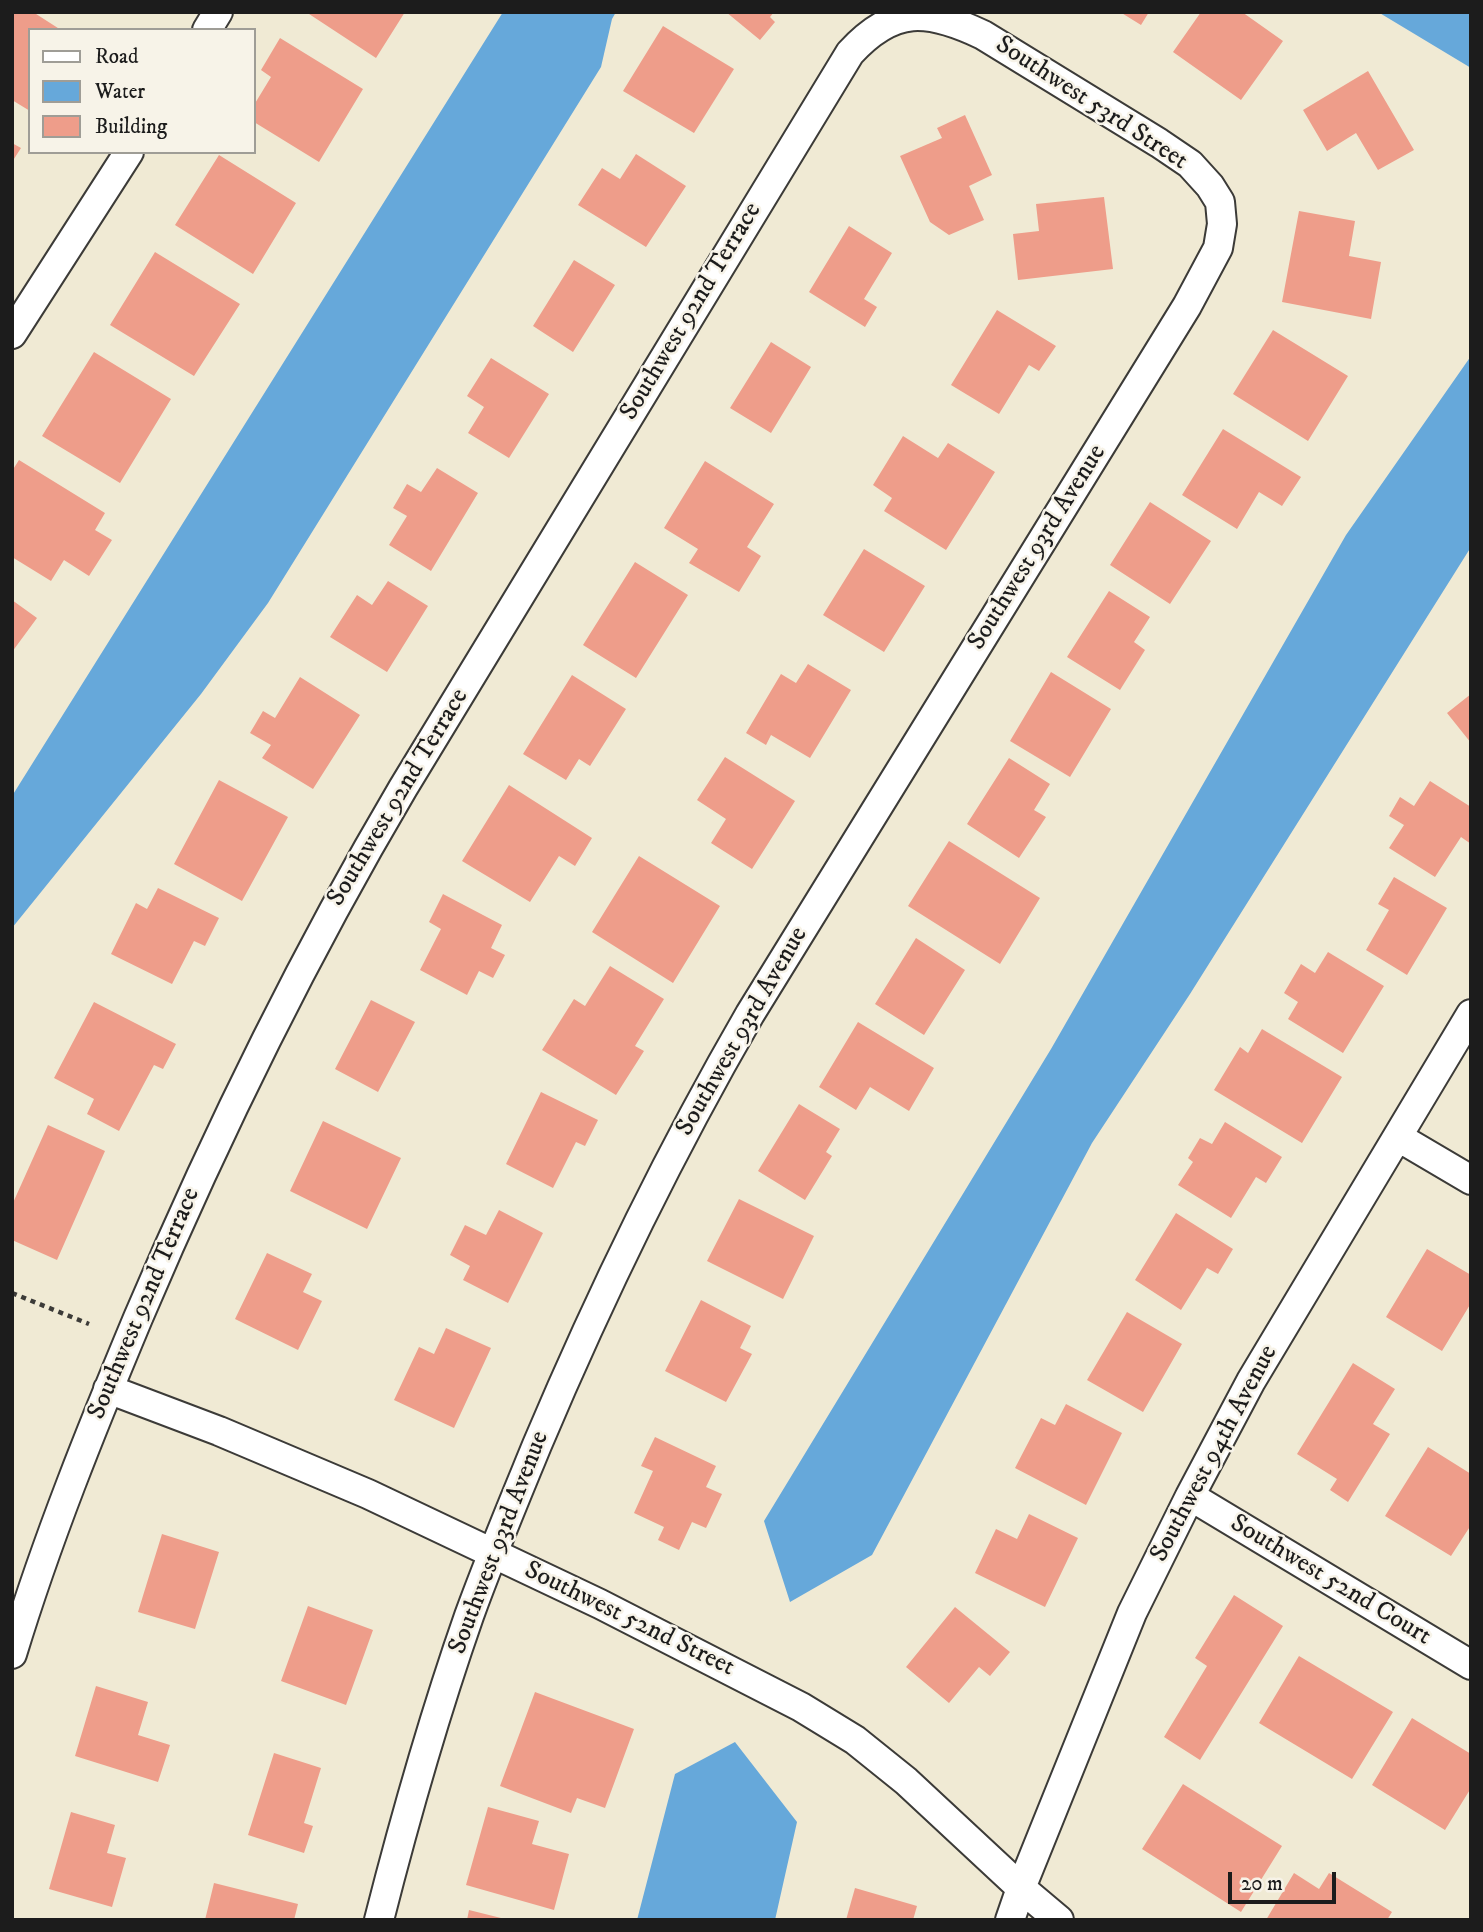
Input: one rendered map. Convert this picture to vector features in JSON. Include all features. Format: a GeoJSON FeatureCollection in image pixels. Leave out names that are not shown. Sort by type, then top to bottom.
{"type":"FeatureCollection","features":[{"type":"Feature","properties":{"kind":"street"},"geometry":{"type":"LineString","coordinates":[[208,28],[218,12]]}},
{"type":"Feature","properties":{"kind":"street","name":"Southwest 53rd Street"},"geometry":{"type":"LineString","coordinates":[[909,16],[936,16],[983,35],[1190,164],[1220,202]]}},
{"type":"Feature","properties":{"kind":"street","name":"Southwest 92nd Terrace"},"geometry":{"type":"LineString","coordinates":[[14,1639],[77,1463],[204,1167],[261,1048],[343,889],[850,53],[867,34],[888,22],[909,16]]}},
{"type":"Feature","properties":{"kind":"street"},"geometry":{"type":"LineString","coordinates":[[12,334],[128,154]]}},
{"type":"Feature","properties":{"kind":"street","name":"Southwest 93rd Avenue"},"geometry":{"type":"LineString","coordinates":[[379,1920],[449,1678],[493,1553],[568,1371],[609,1281],[702,1097],[750,1014],[1205,275],[1218,248],[1223,224],[1220,202]]}},
{"type":"Feature","properties":{"kind":"street","name":"Southwest 94th Avenue"},"geometry":{"type":"LineString","coordinates":[[1010,1920],[1132,1613],[1190,1496],[1251,1381],[1471,1014]]}},
{"type":"Feature","properties":{"kind":"street"},"geometry":{"type":"LineString","coordinates":[[1398,1137],[1471,1181]]}},
{"type":"Feature","properties":{"kind":"street","name":"Southwest 52nd Street"},"geometry":{"type":"LineString","coordinates":[[108,1389],[219,1431],[368,1494],[700,1654],[801,1707],[855,1740],[906,1781],[1059,1920]]}},
{"type":"Feature","properties":{"kind":"street","name":"Southwest 52nd Court"},"geometry":{"type":"LineString","coordinates":[[1190,1496],[1471,1665]]}},
{"type":"Feature","properties":{"kind":"path"},"geometry":{"type":"LineString","coordinates":[[12,1293],[89,1324]]}},
{"type":"Feature","properties":{"kind":"water"},"geometry":{"type":"Polygon","coordinates":[[[503,12],[616,12],[601,67],[268,603],[201,694],[12,928],[12,796],[503,12]]]}},
{"type":"Feature","properties":{"kind":"water"},"geometry":{"type":"Polygon","coordinates":[[[1378,12],[1471,12],[1471,68],[1378,12]]]}},
{"type":"Feature","properties":{"kind":"water"},"geometry":{"type":"Polygon","coordinates":[[[1471,356],[1471,547],[1190,994],[1092,1143],[872,1555],[790,1602],[764,1521],[1051,1049],[1346,535],[1471,356]]]}},
{"type":"Feature","properties":{"kind":"water"},"geometry":{"type":"Polygon","coordinates":[[[735,1742],[797,1822],[775,1920],[637,1920],[675,1774],[735,1742]]]}},
{"type":"Feature","properties":{"kind":"building"},"geometry":{"type":"Polygon","coordinates":[[[12,12],[33,12],[58,28],[28,28],[28,110],[12,100],[12,12]]]}},
{"type":"Feature","properties":{"kind":"building"},"geometry":{"type":"Polygon","coordinates":[[[306,12],[405,12],[376,58],[306,12]]]}},
{"type":"Feature","properties":{"kind":"building"},"geometry":{"type":"Polygon","coordinates":[[[726,12],[774,12],[770,17],[775,22],[760,40],[726,12]]]}},
{"type":"Feature","properties":{"kind":"building"},"geometry":{"type":"Polygon","coordinates":[[[1120,12],[1149,12],[1141,25],[1120,12]]]}},
{"type":"Feature","properties":{"kind":"building"},"geometry":{"type":"Polygon","coordinates":[[[1201,12],[1242,12],[1283,41],[1241,100],[1173,52],[1201,12]]]}},
{"type":"Feature","properties":{"kind":"building"},"geometry":{"type":"Polygon","coordinates":[[[663,26],[734,69],[694,133],[623,91],[663,26]]]}},
{"type":"Feature","properties":{"kind":"building"},"geometry":{"type":"Polygon","coordinates":[[[280,38],[363,89],[319,162],[256,123],[256,102],[271,77],[261,70],[280,38]]]}},
{"type":"Feature","properties":{"kind":"building"},"geometry":{"type":"Polygon","coordinates":[[[1368,71],[1414,150],[1378,170],[1356,133],[1327,151],[1303,110],[1368,71]]]}},
{"type":"Feature","properties":{"kind":"building"},"geometry":{"type":"Polygon","coordinates":[[[965,115],[992,175],[969,186],[984,220],[949,235],[930,222],[900,156],[942,138],[937,128],[965,115]]]}},
{"type":"Feature","properties":{"kind":"building"},"geometry":{"type":"Polygon","coordinates":[[[12,143],[21,148],[12,162],[12,143]]]}},
{"type":"Feature","properties":{"kind":"building"},"geometry":{"type":"Polygon","coordinates":[[[636,154],[686,186],[646,247],[578,205],[602,168],[620,179],[636,154]]]}},
{"type":"Feature","properties":{"kind":"building"},"geometry":{"type":"Polygon","coordinates":[[[219,155],[296,203],[253,274],[175,225],[219,155]]]}},
{"type":"Feature","properties":{"kind":"building"},"geometry":{"type":"Polygon","coordinates":[[[1104,197],[1113,269],[1018,280],[1013,234],[1039,231],[1036,204],[1104,197]]]}},
{"type":"Feature","properties":{"kind":"building"},"geometry":{"type":"Polygon","coordinates":[[[1299,211],[1355,221],[1349,256],[1381,262],[1371,319],[1282,302],[1299,211]]]}},
{"type":"Feature","properties":{"kind":"building"},"geometry":{"type":"Polygon","coordinates":[[[849,226],[892,253],[864,299],[877,307],[865,327],[809,292],[849,226]]]}},
{"type":"Feature","properties":{"kind":"building"},"geometry":{"type":"Polygon","coordinates":[[[155,252],[240,304],[194,376],[110,325],[155,252]]]}},
{"type":"Feature","properties":{"kind":"building"},"geometry":{"type":"Polygon","coordinates":[[[574,260],[615,285],[573,352],[533,326],[574,260]]]}},
{"type":"Feature","properties":{"kind":"building"},"geometry":{"type":"Polygon","coordinates":[[[997,310],[1056,346],[1039,371],[1029,365],[999,414],[951,385],[997,310]]]}},
{"type":"Feature","properties":{"kind":"building"},"geometry":{"type":"Polygon","coordinates":[[[1273,330],[1348,376],[1308,441],[1233,394],[1273,330]]]}},
{"type":"Feature","properties":{"kind":"building"},"geometry":{"type":"Polygon","coordinates":[[[771,342],[811,367],[771,433],[730,408],[771,342]]]}},
{"type":"Feature","properties":{"kind":"building"},"geometry":{"type":"Polygon","coordinates":[[[94,352],[171,399],[120,483],[42,436],[94,352]]]}},
{"type":"Feature","properties":{"kind":"building"},"geometry":{"type":"Polygon","coordinates":[[[491,358],[549,394],[509,458],[468,433],[484,407],[467,396],[491,358]]]}},
{"type":"Feature","properties":{"kind":"building"},"geometry":{"type":"Polygon","coordinates":[[[1223,429],[1301,477],[1282,506],[1259,492],[1237,529],[1182,495],[1223,429]]]}},
{"type":"Feature","properties":{"kind":"building"},"geometry":{"type":"Polygon","coordinates":[[[903,436],[938,458],[948,443],[995,472],[946,550],[884,511],[892,498],[873,485],[903,436]]]}},
{"type":"Feature","properties":{"kind":"building"},"geometry":{"type":"Polygon","coordinates":[[[19,460],[105,513],[95,530],[112,540],[89,576],[64,560],[51,581],[12,557],[12,471],[19,460]]]}},
{"type":"Feature","properties":{"kind":"building"},"geometry":{"type":"Polygon","coordinates":[[[705,461],[774,504],[747,547],[761,556],[739,592],[689,563],[698,549],[664,528],[705,461]]]}},
{"type":"Feature","properties":{"kind":"building"},"geometry":{"type":"Polygon","coordinates":[[[437,468],[478,493],[431,571],[389,545],[407,516],[393,508],[407,484],[421,492],[437,468]]]}},
{"type":"Feature","properties":{"kind":"building"},"geometry":{"type":"Polygon","coordinates":[[[1150,502],[1211,541],[1170,604],[1110,565],[1150,502]]]}},
{"type":"Feature","properties":{"kind":"building"},"geometry":{"type":"Polygon","coordinates":[[[864,549],[925,586],[884,652],[823,615],[864,549]]]}},
{"type":"Feature","properties":{"kind":"building"},"geometry":{"type":"Polygon","coordinates":[[[635,562],[688,595],[636,678],[583,645],[635,562]]]}},
{"type":"Feature","properties":{"kind":"building"},"geometry":{"type":"Polygon","coordinates":[[[388,581],[428,606],[387,672],[330,637],[357,595],[372,605],[388,581]]]}},
{"type":"Feature","properties":{"kind":"building"},"geometry":{"type":"Polygon","coordinates":[[[1109,591],[1150,617],[1134,642],[1145,650],[1120,690],[1067,657],[1109,591]]]}},
{"type":"Feature","properties":{"kind":"building"},"geometry":{"type":"Polygon","coordinates":[[[12,600],[37,618],[12,652],[12,600]]]}},
{"type":"Feature","properties":{"kind":"building"},"geometry":{"type":"Polygon","coordinates":[[[808,664],[851,690],[810,758],[771,735],[766,745],[746,733],[781,674],[796,683],[808,664]]]}},
{"type":"Feature","properties":{"kind":"building"},"geometry":{"type":"Polygon","coordinates":[[[1051,672],[1111,709],[1070,777],[1010,741],[1051,672]]]}},
{"type":"Feature","properties":{"kind":"building"},"geometry":{"type":"Polygon","coordinates":[[[572,675],[626,709],[590,766],[579,759],[566,780],[523,754],[572,675]]]}},
{"type":"Feature","properties":{"kind":"building"},"geometry":{"type":"Polygon","coordinates":[[[300,677],[360,715],[313,789],[262,758],[271,745],[250,733],[263,711],[275,718],[300,677]]]}},
{"type":"Feature","properties":{"kind":"building"},"geometry":{"type":"Polygon","coordinates":[[[1471,694],[1471,743],[1447,713],[1471,694]]]}},
{"type":"Feature","properties":{"kind":"building"},"geometry":{"type":"Polygon","coordinates":[[[725,757],[795,801],[752,869],[711,843],[726,819],[697,800],[725,757]]]}},
{"type":"Feature","properties":{"kind":"building"},"geometry":{"type":"Polygon","coordinates":[[[1009,758],[1050,784],[1034,810],[1046,817],[1019,858],[967,824],[1009,758]]]}},
{"type":"Feature","properties":{"kind":"building"},"geometry":{"type":"Polygon","coordinates":[[[219,780],[288,817],[242,901],[174,864],[219,780]]]}},
{"type":"Feature","properties":{"kind":"building"},"geometry":{"type":"Polygon","coordinates":[[[1430,781],[1471,807],[1471,844],[1461,837],[1435,877],[1389,848],[1404,825],[1389,816],[1400,797],[1414,806],[1430,781]]]}},
{"type":"Feature","properties":{"kind":"building"},"geometry":{"type":"Polygon","coordinates":[[[509,785],[592,838],[575,866],[559,856],[530,902],[462,861],[509,785]]]}},
{"type":"Feature","properties":{"kind":"building"},"geometry":{"type":"Polygon","coordinates":[[[949,841],[1040,898],[1000,964],[908,906],[949,841]]]}},
{"type":"Feature","properties":{"kind":"building"},"geometry":{"type":"Polygon","coordinates":[[[639,856],[720,906],[673,983],[592,932],[639,856]]]}},
{"type":"Feature","properties":{"kind":"building"},"geometry":{"type":"Polygon","coordinates":[[[1394,877],[1447,908],[1407,975],[1366,950],[1389,910],[1378,904],[1394,877]]]}},
{"type":"Feature","properties":{"kind":"building"},"geometry":{"type":"Polygon","coordinates":[[[158,888],[219,918],[205,946],[194,941],[172,984],[111,954],[136,903],[147,909],[158,888]]]}},
{"type":"Feature","properties":{"kind":"building"},"geometry":{"type":"Polygon","coordinates":[[[443,894],[502,925],[491,948],[505,955],[493,978],[479,971],[467,995],[420,970],[441,929],[429,922],[443,894]]]}},
{"type":"Feature","properties":{"kind":"building"},"geometry":{"type":"Polygon","coordinates":[[[916,938],[965,970],[924,1035],[875,1004],[916,938]]]}},
{"type":"Feature","properties":{"kind":"building"},"geometry":{"type":"Polygon","coordinates":[[[1328,952],[1384,986],[1343,1053],[1288,1019],[1298,1002],[1284,993],[1301,964],[1315,973],[1328,952]]]}},
{"type":"Feature","properties":{"kind":"building"},"geometry":{"type":"Polygon","coordinates":[[[610,966],[664,999],[635,1046],[644,1051],[616,1095],[542,1050],[574,999],[585,1006],[610,966]]]}},
{"type":"Feature","properties":{"kind":"building"},"geometry":{"type":"Polygon","coordinates":[[[371,1000],[415,1022],[378,1092],[335,1069],[371,1000]]]}},
{"type":"Feature","properties":{"kind":"building"},"geometry":{"type":"Polygon","coordinates":[[[94,1002],[176,1044],[163,1069],[154,1065],[119,1131],[87,1114],[94,1099],[54,1078],[94,1002]]]}},
{"type":"Feature","properties":{"kind":"building"},"geometry":{"type":"Polygon","coordinates":[[[858,1022],[934,1068],[909,1111],[870,1087],[856,1110],[819,1087],[858,1022]]]}},
{"type":"Feature","properties":{"kind":"building"},"geometry":{"type":"Polygon","coordinates":[[[1262,1029],[1342,1077],[1302,1143],[1214,1090],[1240,1047],[1248,1053],[1262,1029]]]}},
{"type":"Feature","properties":{"kind":"building"},"geometry":{"type":"Polygon","coordinates":[[[541,1092],[598,1120],[585,1146],[576,1142],[553,1188],[506,1164],[541,1092]]]}},
{"type":"Feature","properties":{"kind":"building"},"geometry":{"type":"Polygon","coordinates":[[[799,1104],[840,1129],[826,1152],[832,1156],[805,1200],[758,1171],[799,1104]]]}},
{"type":"Feature","properties":{"kind":"building"},"geometry":{"type":"Polygon","coordinates":[[[323,1121],[401,1158],[367,1229],[290,1191],[323,1121]]]}},
{"type":"Feature","properties":{"kind":"building"},"geometry":{"type":"Polygon","coordinates":[[[1225,1122],[1282,1157],[1266,1183],[1256,1177],[1231,1218],[1178,1185],[1193,1162],[1188,1158],[1200,1138],[1212,1144],[1225,1122]]]}},
{"type":"Feature","properties":{"kind":"building"},"geometry":{"type":"Polygon","coordinates":[[[48,1125],[105,1151],[57,1260],[12,1240],[12,1205],[48,1125]]]}},
{"type":"Feature","properties":{"kind":"building"},"geometry":{"type":"Polygon","coordinates":[[[739,1199],[814,1236],[783,1299],[707,1261],[739,1199]]]}},
{"type":"Feature","properties":{"kind":"building"},"geometry":{"type":"Polygon","coordinates":[[[499,1210],[543,1233],[508,1303],[463,1280],[470,1266],[450,1255],[465,1225],[486,1235],[499,1210]]]}},
{"type":"Feature","properties":{"kind":"building"},"geometry":{"type":"Polygon","coordinates":[[[1176,1213],[1233,1249],[1218,1274],[1207,1268],[1181,1310],[1135,1280],[1176,1213]]]}},
{"type":"Feature","properties":{"kind":"building"},"geometry":{"type":"Polygon","coordinates":[[[1427,1249],[1471,1275],[1471,1303],[1442,1351],[1386,1317],[1427,1249]]]}},
{"type":"Feature","properties":{"kind":"building"},"geometry":{"type":"Polygon","coordinates":[[[267,1253],[312,1274],[303,1292],[322,1301],[298,1350],[235,1319],[267,1253]]]}},
{"type":"Feature","properties":{"kind":"building"},"geometry":{"type":"Polygon","coordinates":[[[701,1300],[751,1326],[740,1348],[752,1354],[726,1402],[665,1371],[701,1300]]]}},
{"type":"Feature","properties":{"kind":"building"},"geometry":{"type":"Polygon","coordinates":[[[1127,1312],[1182,1344],[1143,1412],[1087,1380],[1127,1312]]]}},
{"type":"Feature","properties":{"kind":"building"},"geometry":{"type":"Polygon","coordinates":[[[446,1328],[491,1348],[454,1428],[394,1400],[419,1347],[434,1354],[446,1328]]]}},
{"type":"Feature","properties":{"kind":"building"},"geometry":{"type":"Polygon","coordinates":[[[1353,1363],[1395,1389],[1373,1424],[1390,1434],[1348,1502],[1330,1490],[1337,1479],[1297,1454],[1353,1363]]]}},
{"type":"Feature","properties":{"kind":"building"},"geometry":{"type":"Polygon","coordinates":[[[1066,1404],[1122,1433],[1086,1505],[1015,1468],[1041,1418],[1055,1425],[1066,1404]]]}},
{"type":"Feature","properties":{"kind":"building"},"geometry":{"type":"Polygon","coordinates":[[[655,1437],[716,1466],[706,1487],[722,1494],[706,1528],[692,1522],[679,1550],[658,1540],[664,1527],[634,1513],[653,1471],[641,1466],[655,1437]]]}},
{"type":"Feature","properties":{"kind":"building"},"geometry":{"type":"Polygon","coordinates":[[[1428,1447],[1471,1474],[1471,1525],[1451,1556],[1385,1516],[1428,1447]]]}},
{"type":"Feature","properties":{"kind":"building"},"geometry":{"type":"Polygon","coordinates":[[[1029,1514],[1078,1538],[1045,1607],[975,1573],[996,1529],[1017,1539],[1029,1514]]]}},
{"type":"Feature","properties":{"kind":"building"},"geometry":{"type":"Polygon","coordinates":[[[162,1534],[219,1552],[195,1629],[138,1612],[162,1534]]]}},
{"type":"Feature","properties":{"kind":"building"},"geometry":{"type":"Polygon","coordinates":[[[1234,1595],[1283,1626],[1200,1760],[1164,1737],[1207,1666],[1195,1658],[1234,1595]]]}},
{"type":"Feature","properties":{"kind":"building"},"geometry":{"type":"Polygon","coordinates":[[[308,1606],[373,1630],[346,1705],[281,1681],[308,1606]]]}},
{"type":"Feature","properties":{"kind":"building"},"geometry":{"type":"Polygon","coordinates":[[[955,1607],[1010,1652],[990,1676],[979,1667],[949,1703],[906,1667],[955,1607]]]}},
{"type":"Feature","properties":{"kind":"building"},"geometry":{"type":"Polygon","coordinates":[[[1299,1656],[1393,1712],[1352,1779],[1259,1723],[1299,1656]]]}},
{"type":"Feature","properties":{"kind":"building"},"geometry":{"type":"Polygon","coordinates":[[[96,1686],[148,1702],[138,1735],[170,1745],[158,1782],[75,1756],[96,1686]]]}},
{"type":"Feature","properties":{"kind":"building"},"geometry":{"type":"Polygon","coordinates":[[[535,1692],[634,1729],[605,1808],[577,1798],[571,1813],[500,1786],[535,1692]]]}},
{"type":"Feature","properties":{"kind":"building"},"geometry":{"type":"Polygon","coordinates":[[[1412,1718],[1471,1754],[1471,1788],[1445,1830],[1372,1785],[1412,1718]]]}},
{"type":"Feature","properties":{"kind":"building"},"geometry":{"type":"Polygon","coordinates":[[[274,1753],[321,1768],[304,1823],[313,1826],[304,1853],[248,1835],[274,1753]]]}},
{"type":"Feature","properties":{"kind":"building"},"geometry":{"type":"Polygon","coordinates":[[[1183,1784],[1282,1846],[1241,1912],[1142,1849],[1183,1784]]]}},
{"type":"Feature","properties":{"kind":"building"},"geometry":{"type":"Polygon","coordinates":[[[488,1807],[539,1821],[532,1844],[569,1854],[554,1910],[466,1885],[488,1807]]]}},
{"type":"Feature","properties":{"kind":"building"},"geometry":{"type":"Polygon","coordinates":[[[71,1812],[115,1825],[107,1853],[126,1858],[112,1907],[49,1889],[71,1812]]]}},
{"type":"Feature","properties":{"kind":"building"},"geometry":{"type":"Polygon","coordinates":[[[1294,1873],[1319,1889],[1329,1873],[1392,1912],[1387,1920],[1266,1920],[1294,1873]]]}},
{"type":"Feature","properties":{"kind":"building"},"geometry":{"type":"Polygon","coordinates":[[[214,1883],[298,1904],[294,1920],[205,1920],[214,1883]]]}},
{"type":"Feature","properties":{"kind":"building"},"geometry":{"type":"Polygon","coordinates":[[[855,1888],[917,1906],[913,1920],[846,1920],[855,1888]]]}},
{"type":"Feature","properties":{"kind":"building"},"geometry":{"type":"Polygon","coordinates":[[[469,1910],[505,1919],[505,1920],[467,1920],[469,1910]]]}}]}
